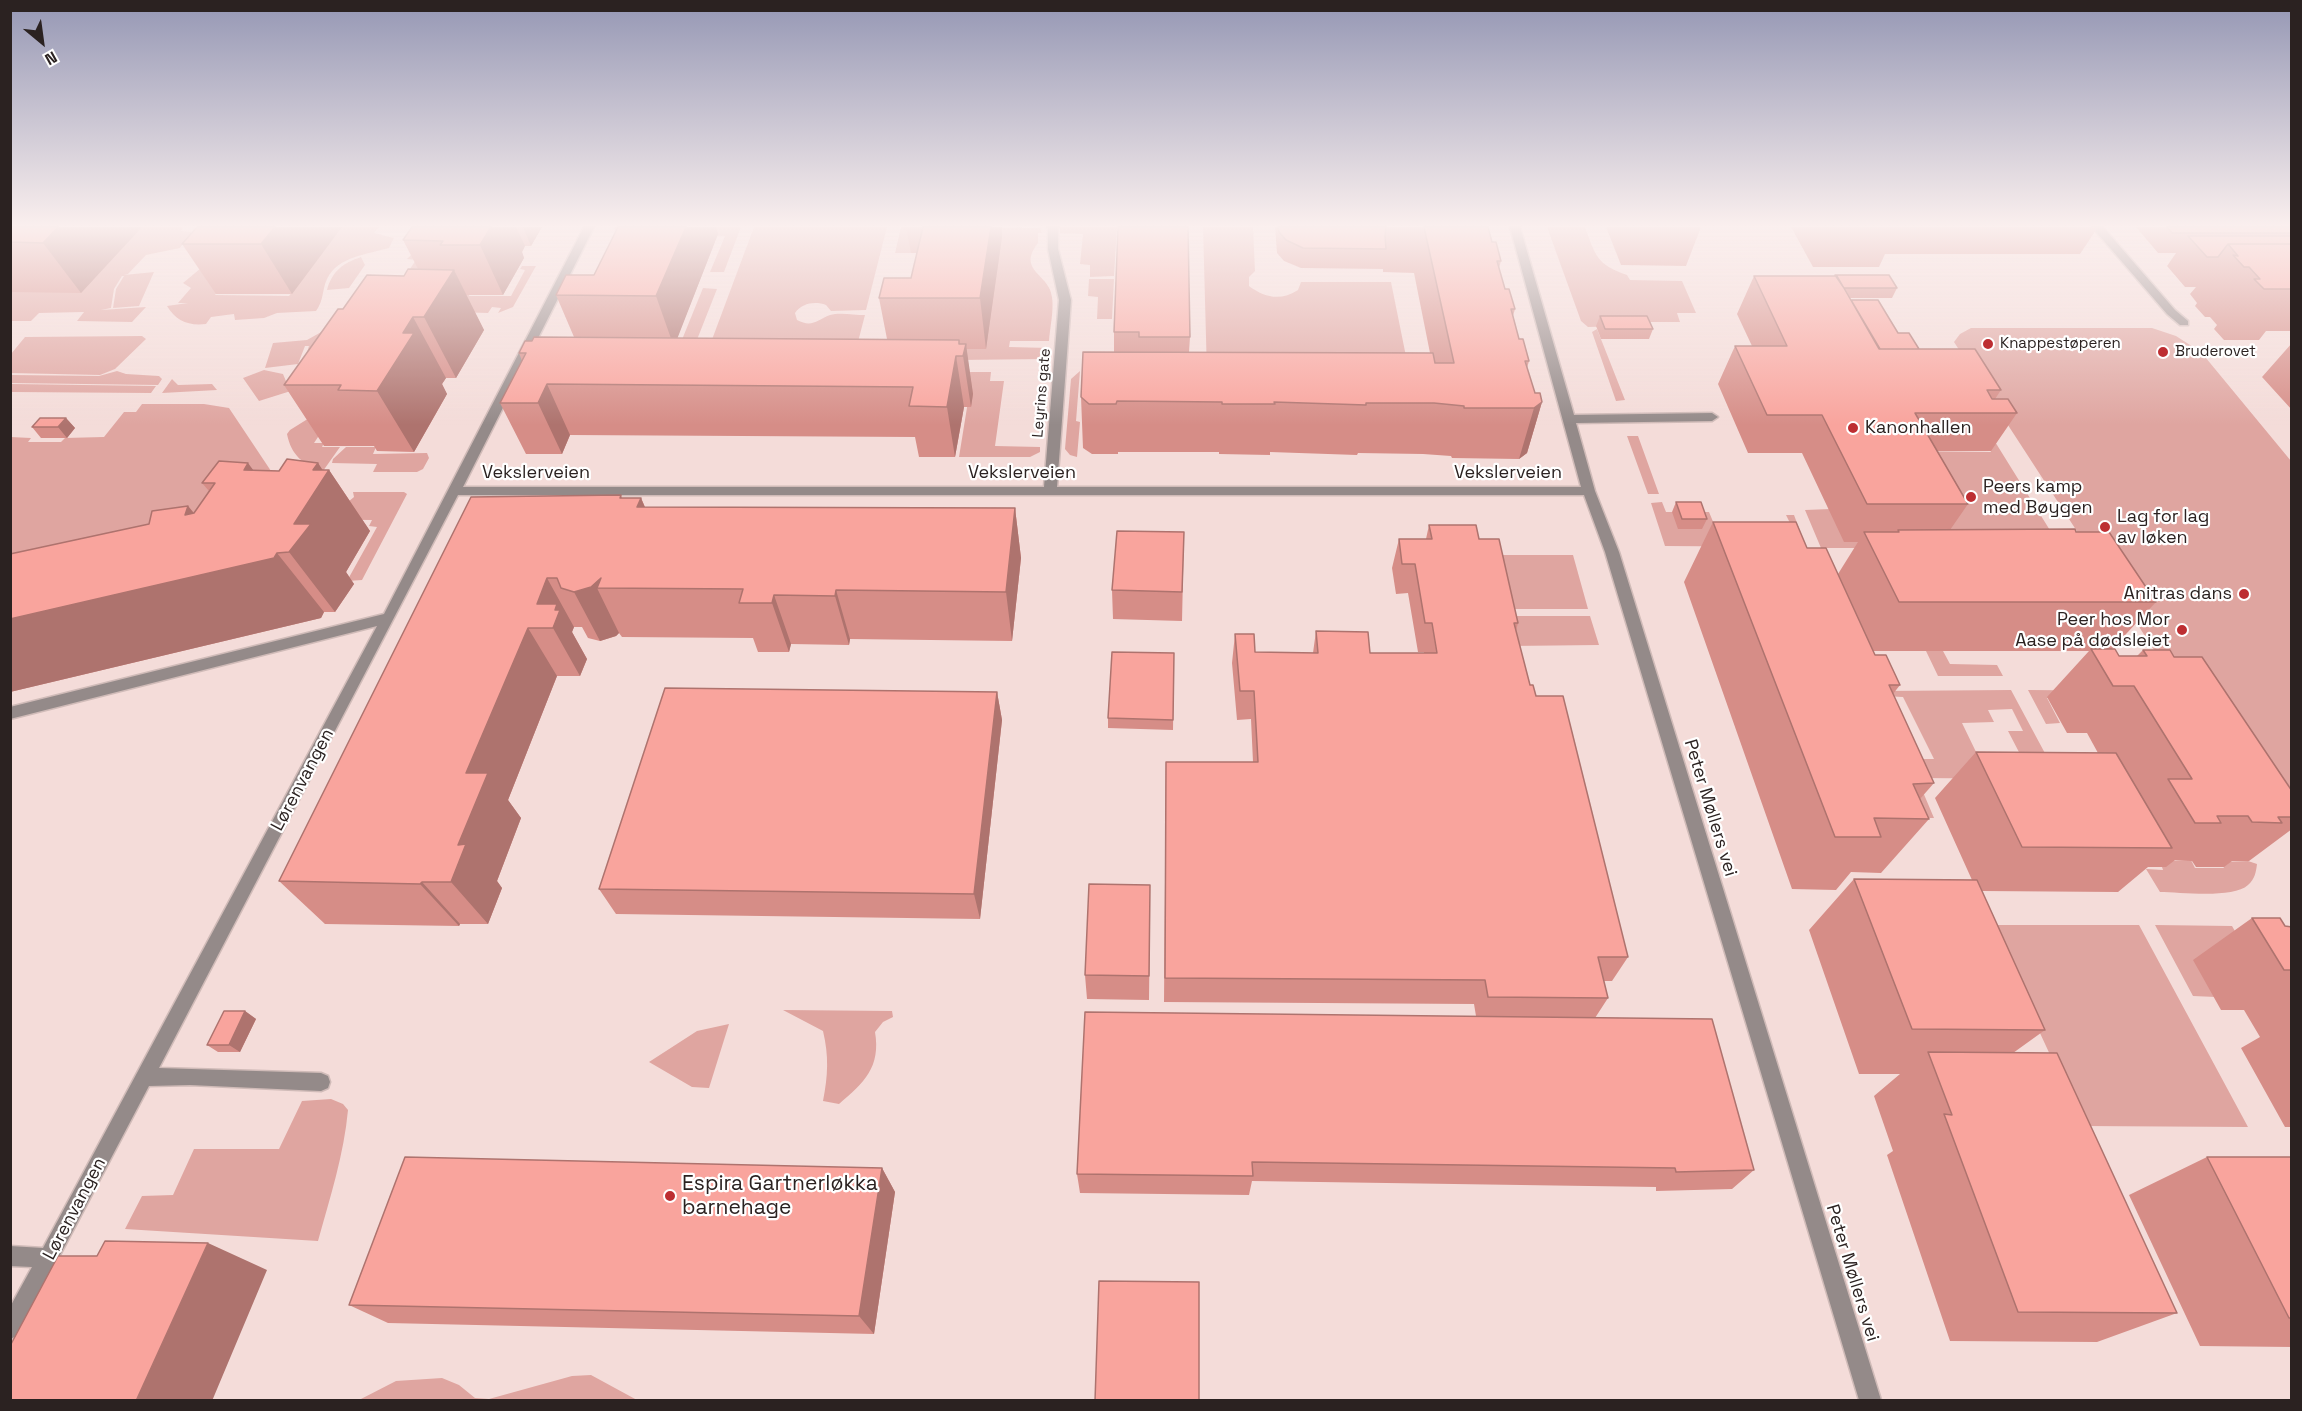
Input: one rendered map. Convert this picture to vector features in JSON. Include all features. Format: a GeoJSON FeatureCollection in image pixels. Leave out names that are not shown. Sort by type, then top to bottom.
{"type":"FeatureCollection","features":[{"type":"Feature","properties":{"kind":"street","name":"Lørenvangen"},"geometry":{"type":"LineString","coordinates":[[10,1329],[50,1258],[388,618],[555,293]]}},
{"type":"Feature","properties":{"kind":"street","name":"Leyrins gate"},"geometry":{"type":"LineString","coordinates":[[1050,491],[1065,300],[1063,293]]}},
{"type":"Feature","properties":{"kind":"street","name":"Peter Møllers vei"},"geometry":{"type":"LineString","coordinates":[[1534,293],[1589,491],[1615,564],[1870,1401]]}},
{"type":"Feature","properties":{"kind":"street"},"geometry":{"type":"LineString","coordinates":[[2154,293],[2184,323]]}},
{"type":"Feature","properties":{"kind":"street"},"geometry":{"type":"LineString","coordinates":[[1569,419],[1712,417]]}},
{"type":"Feature","properties":{"kind":"street","name":"Vekslerveien"},"geometry":{"type":"LineString","coordinates":[[454,491],[1589,491]]}},
{"type":"Feature","properties":{"kind":"street"},"geometry":{"type":"LineString","coordinates":[[10,713],[388,618]]}},
{"type":"Feature","properties":{"kind":"street"},"geometry":{"type":"LineString","coordinates":[[145,1077],[190,1076],[321,1082]]}},
{"type":"Feature","properties":{"kind":"street"},"geometry":{"type":"LineString","coordinates":[[10,1256],[50,1258]]}},
{"type":"Feature","properties":{"kind":"shaded area"},"geometry":{"type":"Polygon","coordinates":[[[10,293],[113,293],[111,308],[101,310],[146,307],[132,322],[77,321],[84,312],[39,313],[31,321],[11,321],[10,293]]]}},
{"type":"Feature","properties":{"kind":"shaded area"},"geometry":{"type":"Polygon","coordinates":[[[115,293],[145,293],[139,306],[113,308],[115,293]]]}},
{"type":"Feature","properties":{"kind":"shaded area"},"geometry":{"type":"Polygon","coordinates":[[[187,293],[289,296],[291,293],[323,293],[316,311],[277,313],[264,318],[235,320],[234,314],[211,317],[206,324],[188,323],[179,319],[167,306],[188,303],[178,303],[187,293]]]}},
{"type":"Feature","properties":{"kind":"shaded area"},"geometry":{"type":"Polygon","coordinates":[[[420,293],[511,296],[513,293],[521,293],[513,307],[498,313],[501,308],[492,307],[488,313],[453,312],[420,293]]]}},
{"type":"Feature","properties":{"kind":"shaded area"},"geometry":{"type":"Polygon","coordinates":[[[701,293],[715,293],[689,360],[679,347],[701,293]]]}},
{"type":"Feature","properties":{"kind":"shaded area"},"geometry":{"type":"Polygon","coordinates":[[[729,293],[870,293],[866,310],[831,311],[826,305],[813,303],[801,307],[795,313],[797,320],[807,323],[834,314],[865,315],[853,361],[704,361],[729,293]]]}},
{"type":"Feature","properties":{"kind":"shaded area"},"geometry":{"type":"Polygon","coordinates":[[[992,293],[1051,293],[1052,313],[1049,341],[1010,341],[1009,347],[1049,348],[1047,359],[956,360],[959,348],[983,349],[992,293]]]}},
{"type":"Feature","properties":{"kind":"shaded area"},"geometry":{"type":"Polygon","coordinates":[[[1088,293],[1113,293],[1112,319],[1097,319],[1098,297],[1088,296],[1088,293]]]}},
{"type":"Feature","properties":{"kind":"shaded area"},"geometry":{"type":"Polygon","coordinates":[[[1205,293],[1261,293],[1279,297],[1292,293],[1393,293],[1413,391],[1207,374],[1205,293]]]}},
{"type":"Feature","properties":{"kind":"shaded area"},"geometry":{"type":"Polygon","coordinates":[[[1571,293],[1687,293],[1696,313],[1677,313],[1680,322],[1622,322],[1622,326],[1588,327],[1581,321],[1571,293]]]}},
{"type":"Feature","properties":{"kind":"shaded area"},"geometry":{"type":"Polygon","coordinates":[[[1971,328],[2152,328],[2176,336],[2201,352],[2291,461],[2291,786],[2279,786],[2234,773],[1954,342],[1960,334],[1971,328]]]}},
{"type":"Feature","properties":{"kind":"shaded area"},"geometry":{"type":"Polygon","coordinates":[[[1597,329],[1625,400],[1616,401],[1592,332],[1597,329]]]}},
{"type":"Feature","properties":{"kind":"shaded area"},"geometry":{"type":"Polygon","coordinates":[[[323,331],[306,355],[309,346],[305,346],[298,364],[265,368],[273,343],[307,340],[323,331]]]}},
{"type":"Feature","properties":{"kind":"shaded area"},"geometry":{"type":"Polygon","coordinates":[[[142,336],[146,339],[115,369],[100,375],[11,373],[11,354],[25,337],[142,336]]]}},
{"type":"Feature","properties":{"kind":"shaded area"},"geometry":{"type":"Polygon","coordinates":[[[264,370],[283,374],[288,386],[294,390],[259,401],[243,378],[264,370]]]}},
{"type":"Feature","properties":{"kind":"shaded area"},"geometry":{"type":"Polygon","coordinates":[[[117,371],[126,374],[159,376],[162,379],[158,385],[11,383],[11,375],[99,376],[117,371]]]}},
{"type":"Feature","properties":{"kind":"shaded area"},"geometry":{"type":"Polygon","coordinates":[[[1080,371],[1076,421],[1080,422],[1077,457],[1070,455],[1065,449],[1071,379],[1080,371]]]}},
{"type":"Feature","properties":{"kind":"shaded area"},"geometry":{"type":"Polygon","coordinates":[[[797,372],[991,372],[990,381],[1004,381],[995,446],[1040,447],[1040,452],[1030,457],[959,457],[970,389],[797,372]]]}},
{"type":"Feature","properties":{"kind":"shaded area"},"geometry":{"type":"Polygon","coordinates":[[[172,379],[178,385],[212,384],[217,390],[162,393],[172,379]]]}},
{"type":"Feature","properties":{"kind":"shaded area"},"geometry":{"type":"Polygon","coordinates":[[[11,384],[156,386],[151,393],[11,392],[11,384]]]}},
{"type":"Feature","properties":{"kind":"shaded area"},"geometry":{"type":"Polygon","coordinates":[[[1961,387],[2061,548],[1821,548],[1805,510],[1831,509],[1894,451],[1991,452],[1961,387]]]}},
{"type":"Feature","properties":{"kind":"shaded area"},"geometry":{"type":"Polygon","coordinates":[[[142,404],[204,404],[229,408],[273,474],[250,498],[11,568],[10,437],[31,438],[28,442],[61,442],[65,438],[104,437],[124,412],[136,412],[142,404]]]}},
{"type":"Feature","properties":{"kind":"shaded area"},"geometry":{"type":"Polygon","coordinates":[[[322,410],[322,431],[314,443],[324,443],[322,447],[340,447],[323,471],[299,458],[287,434],[322,410]]]}},
{"type":"Feature","properties":{"kind":"shaded area"},"geometry":{"type":"Polygon","coordinates":[[[1627,436],[1638,436],[1659,494],[1648,494],[1627,436]]]}},
{"type":"Feature","properties":{"kind":"shaded area"},"geometry":{"type":"Polygon","coordinates":[[[346,447],[376,447],[373,454],[427,453],[429,458],[423,469],[417,472],[373,472],[377,464],[332,463],[333,459],[346,447]]]}},
{"type":"Feature","properties":{"kind":"shaded area"},"geometry":{"type":"Polygon","coordinates":[[[353,492],[404,492],[407,494],[362,580],[347,581],[377,527],[369,526],[372,520],[269,519],[348,502],[354,497],[353,492]]]}},
{"type":"Feature","properties":{"kind":"shaded area"},"geometry":{"type":"Polygon","coordinates":[[[1662,502],[1666,512],[1709,512],[1719,536],[1796,535],[1786,515],[1794,515],[1806,547],[1665,546],[1651,503],[1662,502]]]}},
{"type":"Feature","properties":{"kind":"shaded area"},"geometry":{"type":"Polygon","coordinates":[[[1466,555],[1573,555],[1588,609],[1500,609],[1466,555]]]}},
{"type":"Feature","properties":{"kind":"shaded area"},"geometry":{"type":"Polygon","coordinates":[[[1502,616],[1590,616],[1599,645],[1509,646],[1502,616]]]}},
{"type":"Feature","properties":{"kind":"shaded area"},"geometry":{"type":"Polygon","coordinates":[[[1926,651],[1943,651],[1950,664],[1997,665],[2003,676],[1938,676],[1926,651]]]}},
{"type":"Feature","properties":{"kind":"shaded area"},"geometry":{"type":"Polygon","coordinates":[[[2011,690],[2047,757],[2056,779],[1917,778],[1934,818],[1922,818],[1905,759],[1934,759],[1903,697],[1882,696],[1880,691],[2011,690]],[[2012,709],[1988,710],[1994,722],[1962,723],[1978,756],[2021,756],[2008,731],[2023,731],[2012,709]]]}},
{"type":"Feature","properties":{"kind":"shaded area"},"geometry":{"type":"Polygon","coordinates":[[[2028,690],[2152,691],[2097,699],[2047,698],[2060,723],[2046,724],[2028,690]]]}},
{"type":"Feature","properties":{"kind":"shaded area"},"geometry":{"type":"Polygon","coordinates":[[[2191,860],[2195,868],[2224,868],[2221,862],[2248,861],[2257,864],[2256,873],[2248,885],[2231,892],[2160,892],[2146,869],[2163,870],[2160,861],[2191,860]]]}},
{"type":"Feature","properties":{"kind":"shaded area"},"geometry":{"type":"Polygon","coordinates":[[[1990,925],[2139,925],[2248,1127],[2083,1126],[1990,925]]]}},
{"type":"Feature","properties":{"kind":"shaded area"},"geometry":{"type":"Polygon","coordinates":[[[2155,925],[2232,926],[2243,945],[2216,997],[2193,996],[2155,925]]]}},
{"type":"Feature","properties":{"kind":"shaded area"},"geometry":{"type":"Polygon","coordinates":[[[783,1010],[892,1011],[893,1017],[883,1022],[875,1032],[875,1055],[869,1073],[839,1104],[823,1101],[827,1066],[823,1031],[783,1010]]]}},
{"type":"Feature","properties":{"kind":"shaded area"},"geometry":{"type":"Polygon","coordinates":[[[729,1024],[709,1088],[692,1087],[649,1062],[697,1031],[729,1024]]]}},
{"type":"Feature","properties":{"kind":"shaded area"},"geometry":{"type":"Polygon","coordinates":[[[331,1099],[343,1104],[348,1110],[340,1159],[318,1241],[125,1229],[142,1196],[173,1195],[194,1149],[279,1149],[302,1101],[331,1099]]]}},
{"type":"Feature","properties":{"kind":"shaded area"},"geometry":{"type":"Polygon","coordinates":[[[591,1375],[637,1400],[359,1400],[396,1381],[442,1378],[459,1385],[475,1398],[489,1399],[572,1376],[591,1375]]]}},
{"type":"Feature","properties":{"kind":"building"},"geometry":{"type":"Polygon","coordinates":[[[354,293],[439,293],[424,317],[413,317],[403,333],[414,333],[377,391],[338,390],[341,385],[284,385],[338,309],[343,309],[354,293]]]}},
{"type":"Feature","properties":{"kind":"building"},"geometry":{"type":"Polygon","coordinates":[[[557,293],[657,293],[656,296],[556,295],[557,293]]]}},
{"type":"Feature","properties":{"kind":"building"},"geometry":{"type":"Polygon","coordinates":[[[880,293],[981,293],[980,298],[879,298],[880,293]]]}},
{"type":"Feature","properties":{"kind":"building"},"geometry":{"type":"Polygon","coordinates":[[[1115,293],[1189,293],[1190,337],[1139,337],[1139,332],[1114,332],[1115,293]]]}},
{"type":"Feature","properties":{"kind":"building"},"geometry":{"type":"Polygon","coordinates":[[[1439,293],[1510,293],[1515,309],[1511,309],[1519,339],[1523,339],[1529,361],[1525,361],[1535,393],[1540,393],[1542,402],[1534,408],[1464,408],[1464,406],[1434,403],[1366,403],[1366,405],[1117,401],[1116,404],[1089,404],[1081,397],[1083,352],[1433,353],[1435,363],[1454,363],[1439,293]]]}},
{"type":"Feature","properties":{"kind":"building"},"geometry":{"type":"Polygon","coordinates":[[[1762,293],[1847,293],[1879,349],[1975,349],[2001,390],[1987,390],[1992,399],[2008,399],[2017,413],[1915,413],[1968,504],[1867,504],[1822,415],[1767,415],[1735,346],[1787,346],[1762,293]]]}},
{"type":"Feature","properties":{"kind":"building"},"geometry":{"type":"Polygon","coordinates":[[[1851,300],[1878,300],[1898,333],[1909,333],[1919,349],[1880,349],[1851,300]]]}},
{"type":"Feature","properties":{"kind":"building"},"geometry":{"type":"Polygon","coordinates":[[[1600,316],[1647,316],[1653,329],[1605,329],[1600,316]]]}},
{"type":"Feature","properties":{"kind":"building"},"geometry":{"type":"Polygon","coordinates":[[[534,337],[959,340],[959,344],[966,344],[963,356],[956,356],[947,407],[909,406],[913,387],[547,384],[538,403],[500,403],[526,353],[519,353],[525,341],[532,341],[534,337]]]}},
{"type":"Feature","properties":{"kind":"building"},"geometry":{"type":"Polygon","coordinates":[[[40,418],[66,418],[58,427],[32,427],[40,418]]]}},
{"type":"Feature","properties":{"kind":"building"},"geometry":{"type":"Polygon","coordinates":[[[287,459],[318,463],[313,470],[329,470],[294,524],[311,524],[289,552],[277,553],[274,558],[10,619],[10,554],[149,524],[152,511],[188,506],[185,515],[194,513],[215,483],[202,483],[219,461],[248,463],[244,470],[279,471],[287,459]]]}},
{"type":"Feature","properties":{"kind":"building"},"geometry":{"type":"Polygon","coordinates":[[[621,495],[620,498],[641,498],[637,507],[1015,508],[1006,592],[836,590],[835,596],[774,595],[772,603],[739,603],[743,589],[597,588],[601,578],[591,587],[574,592],[561,588],[557,578],[547,578],[537,604],[557,604],[555,610],[560,610],[553,628],[528,628],[466,773],[488,773],[458,845],[466,844],[451,882],[422,882],[420,884],[279,881],[471,497],[621,495]]]}},
{"type":"Feature","properties":{"kind":"building"},"geometry":{"type":"Polygon","coordinates":[[[1676,502],[1701,502],[1707,519],[1682,519],[1676,502]]]}},
{"type":"Feature","properties":{"kind":"building"},"geometry":{"type":"Polygon","coordinates":[[[1713,522],[1796,522],[1807,548],[1826,548],[1875,655],[1886,655],[1900,685],[1889,685],[1934,783],[1913,784],[1929,819],[1874,818],[1881,837],[1835,837],[1713,522]]]}},
{"type":"Feature","properties":{"kind":"building"},"geometry":{"type":"Polygon","coordinates":[[[1429,525],[1476,525],[1479,539],[1499,539],[1518,623],[1514,623],[1530,685],[1533,685],[1536,696],[1563,696],[1628,957],[1598,957],[1608,998],[1488,997],[1485,980],[1165,978],[1166,762],[1258,762],[1254,691],[1240,691],[1235,634],[1254,634],[1255,652],[1318,653],[1316,631],[1368,632],[1370,653],[1437,653],[1432,623],[1425,623],[1415,564],[1402,564],[1399,539],[1432,539],[1429,525]]]}},
{"type":"Feature","properties":{"kind":"building"},"geometry":{"type":"Polygon","coordinates":[[[2075,529],[2076,532],[2109,532],[2156,602],[1899,602],[1864,532],[1899,532],[1898,530],[2075,529]]]}},
{"type":"Feature","properties":{"kind":"building"},"geometry":{"type":"Polygon","coordinates":[[[1117,531],[1184,532],[1182,592],[1112,590],[1117,531]]]}},
{"type":"Feature","properties":{"kind":"building"},"geometry":{"type":"Polygon","coordinates":[[[2091,649],[2115,649],[2119,656],[2147,656],[2143,650],[2170,650],[2174,657],[2202,657],[2292,791],[2292,817],[2278,817],[2282,823],[2252,822],[2248,816],[2217,816],[2221,823],[2195,823],[2168,779],[2192,779],[2134,686],[2113,686],[2091,649]]]}},
{"type":"Feature","properties":{"kind":"building"},"geometry":{"type":"Polygon","coordinates":[[[1112,652],[1174,653],[1173,720],[1108,718],[1112,652]]]}},
{"type":"Feature","properties":{"kind":"building"},"geometry":{"type":"Polygon","coordinates":[[[665,688],[997,692],[974,894],[599,889],[665,688]]]}},
{"type":"Feature","properties":{"kind":"building"},"geometry":{"type":"Polygon","coordinates":[[[1976,752],[2116,753],[2172,848],[2022,847],[1976,752]]]}},
{"type":"Feature","properties":{"kind":"building"},"geometry":{"type":"Polygon","coordinates":[[[1854,879],[1977,880],[2045,1030],[1912,1029],[1854,879]]]}},
{"type":"Feature","properties":{"kind":"building"},"geometry":{"type":"Polygon","coordinates":[[[1089,884],[1150,885],[1149,976],[1085,975],[1089,884]]]}},
{"type":"Feature","properties":{"kind":"building"},"geometry":{"type":"Polygon","coordinates":[[[2252,918],[2280,918],[2285,926],[2292,927],[2292,970],[2284,970],[2252,918]]]}},
{"type":"Feature","properties":{"kind":"building"},"geometry":{"type":"Polygon","coordinates":[[[224,1011],[245,1011],[229,1045],[207,1045],[224,1011]]]}},
{"type":"Feature","properties":{"kind":"building"},"geometry":{"type":"Polygon","coordinates":[[[1085,1012],[1712,1019],[1754,1170],[1676,1172],[1675,1168],[1252,1162],[1253,1176],[1077,1174],[1085,1012]]]}},
{"type":"Feature","properties":{"kind":"building"},"geometry":{"type":"Polygon","coordinates":[[[1928,1052],[2057,1053],[2177,1313],[2018,1312],[1944,1114],[1952,1115],[1928,1052]]]}},
{"type":"Feature","properties":{"kind":"building"},"geometry":{"type":"Polygon","coordinates":[[[405,1157],[882,1168],[859,1316],[349,1305],[405,1157]]]}},
{"type":"Feature","properties":{"kind":"building"},"geometry":{"type":"Polygon","coordinates":[[[2207,1157],[2292,1157],[2292,1318],[2289,1318],[2207,1157]]]}},
{"type":"Feature","properties":{"kind":"building"},"geometry":{"type":"Polygon","coordinates":[[[105,1241],[208,1243],[136,1401],[10,1401],[10,1346],[58,1256],[97,1256],[105,1241]]]}},
{"type":"Feature","properties":{"kind":"building"},"geometry":{"type":"Polygon","coordinates":[[[1099,1281],[1199,1282],[1199,1401],[1095,1401],[1099,1281]]]}},
{"type":"Feature","properties":{"kind":"place","name":"Knappestøperen"},"geometry":{"type":"Point","coordinates":[1988,344]}},
{"type":"Feature","properties":{"kind":"place","name":"Bruderovet"},"geometry":{"type":"Point","coordinates":[2163,352]}},
{"type":"Feature","properties":{"kind":"place","name":"Kanonhallen"},"geometry":{"type":"Point","coordinates":[1853,428]}},
{"type":"Feature","properties":{"kind":"place","name":"Peers kamp med Bøygen"},"geometry":{"type":"Point","coordinates":[1971,497]}},
{"type":"Feature","properties":{"kind":"place","name":"Lag for lag av løken"},"geometry":{"type":"Point","coordinates":[2105,527]}},
{"type":"Feature","properties":{"kind":"place","name":"Anitras dans"},"geometry":{"type":"Point","coordinates":[2244,594]}},
{"type":"Feature","properties":{"kind":"place","name":"Peer hos Mor Aase på dødsleiet"},"geometry":{"type":"Point","coordinates":[2182,630]}},
{"type":"Feature","properties":{"kind":"place","name":"Espira Gartnerløkka barnehage"},"geometry":{"type":"Point","coordinates":[670,1196]}}]}
